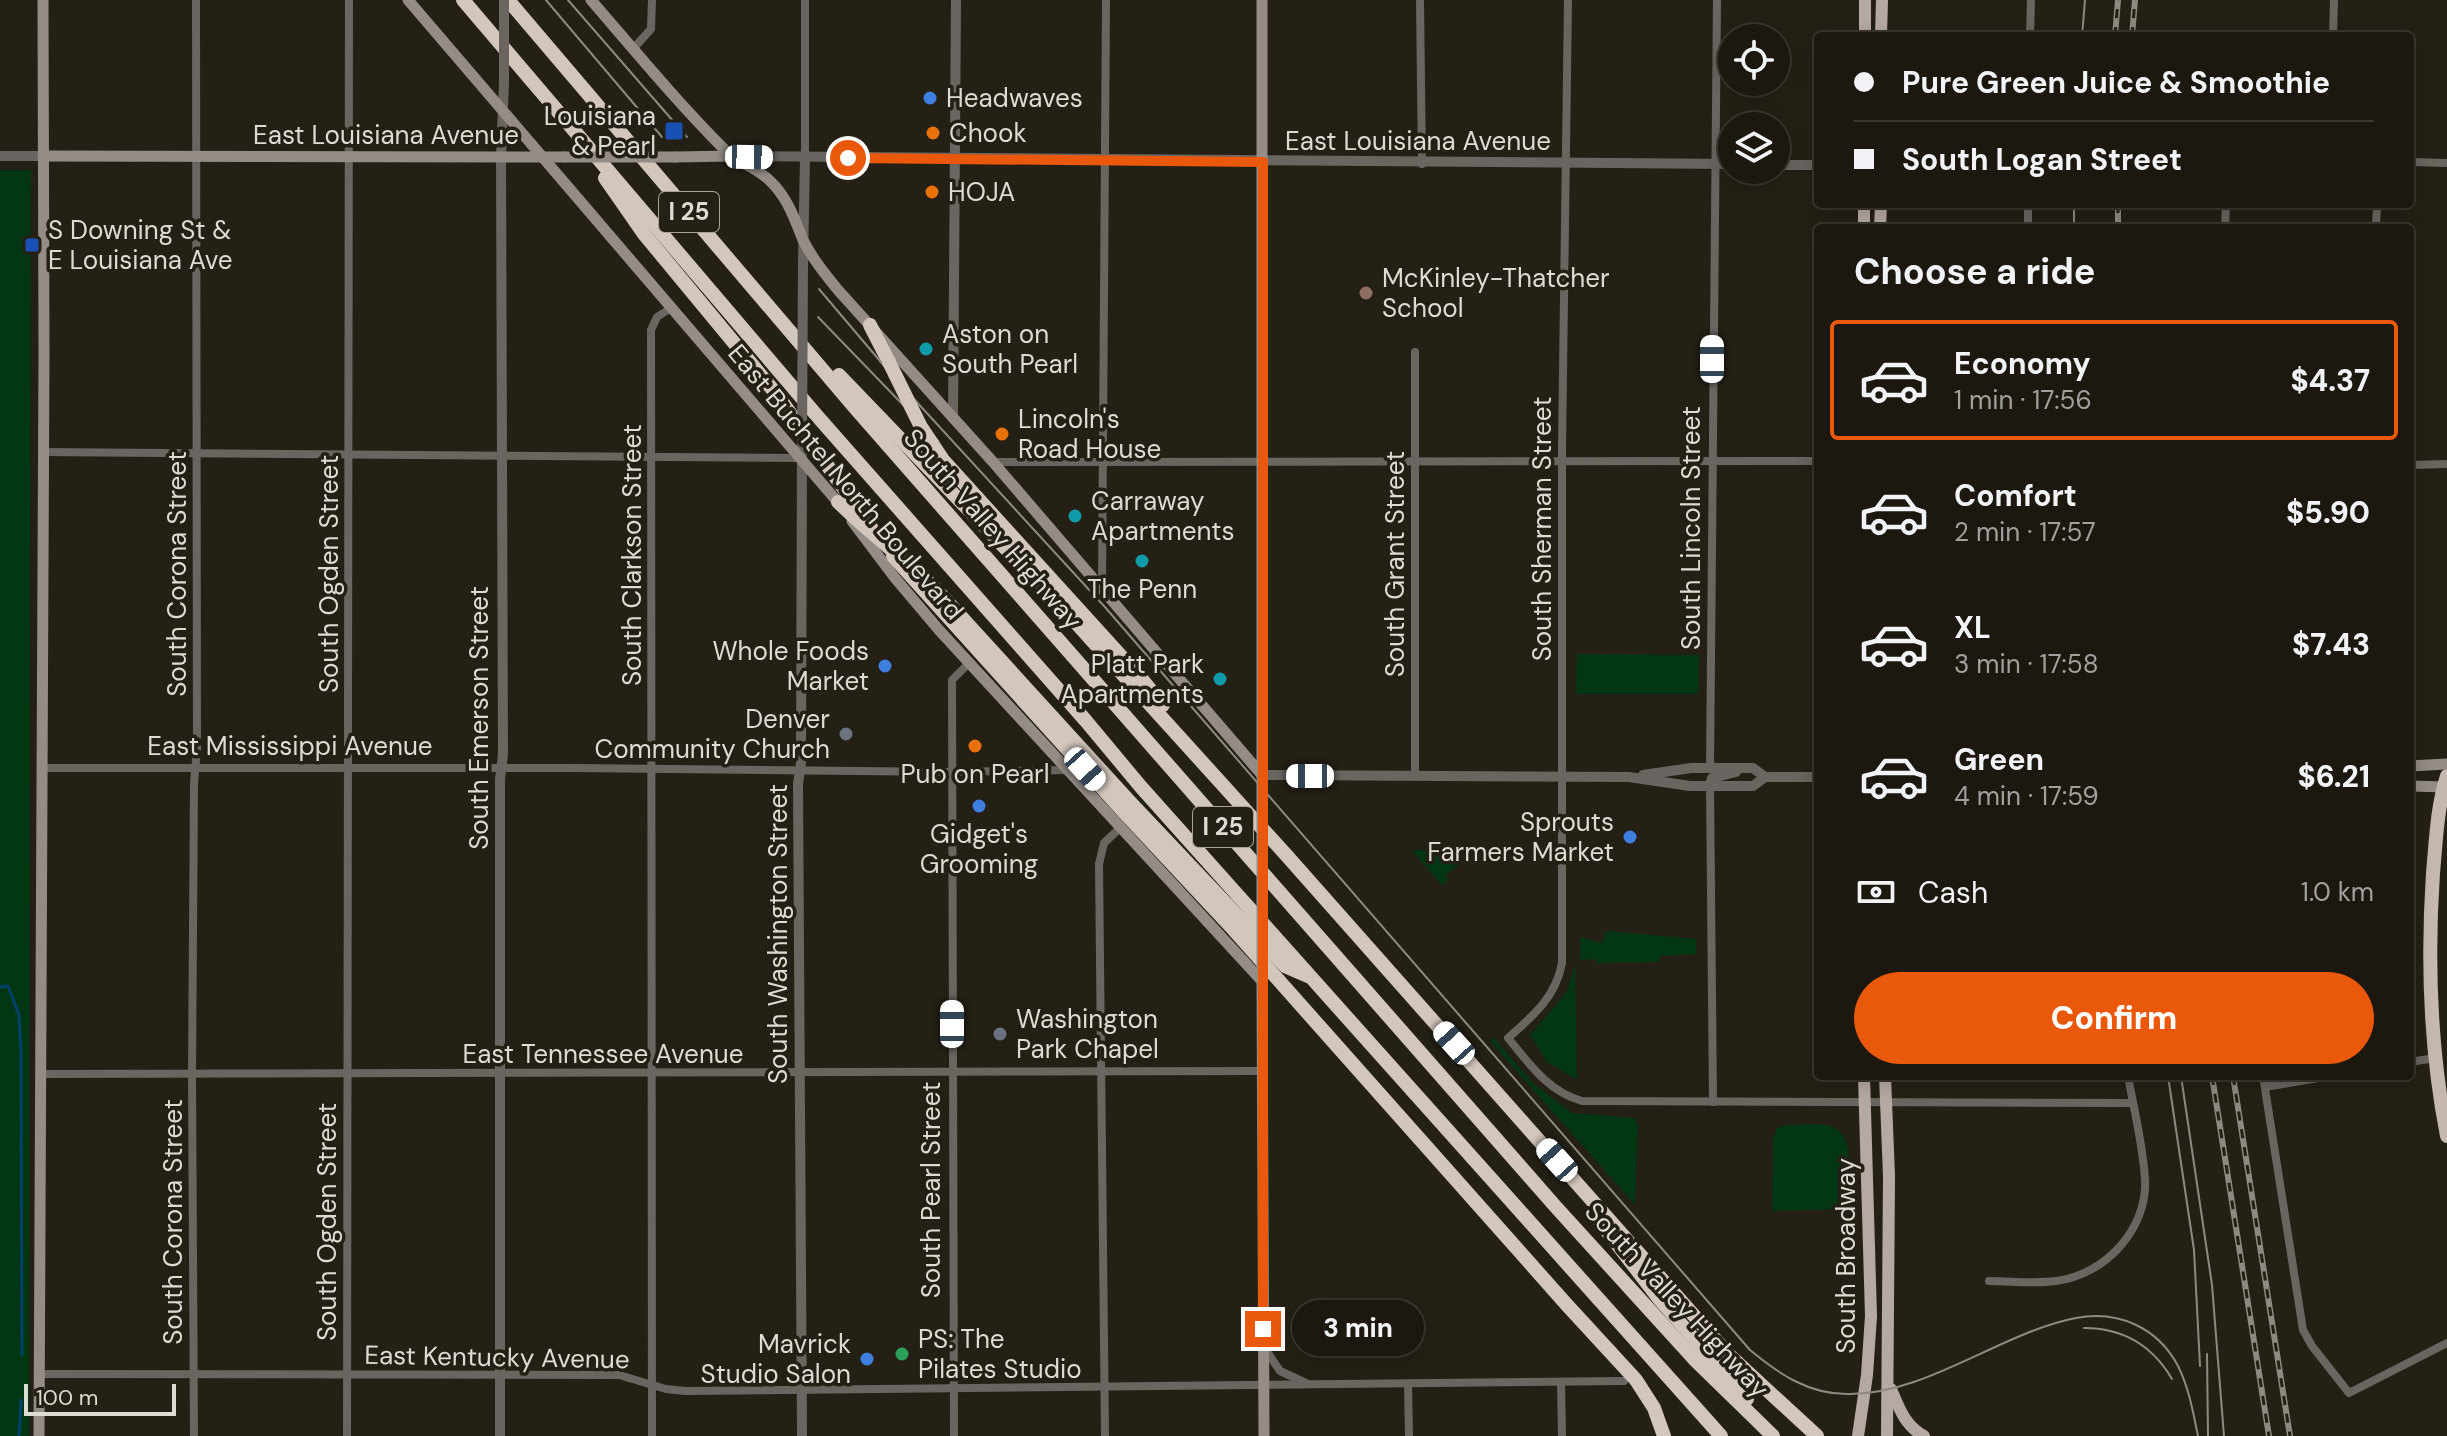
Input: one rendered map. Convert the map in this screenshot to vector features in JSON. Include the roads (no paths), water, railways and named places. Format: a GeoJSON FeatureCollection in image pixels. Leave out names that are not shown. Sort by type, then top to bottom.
{"type":"FeatureCollection","features":[{"type":"Feature","properties":{"kind":"highway","name":"I 25"},"geometry":{"type":"LineString","coordinates":[[463,0],[1141,787],[1721,1436]]}},
{"type":"Feature","properties":{"kind":"highway","name":"South Valley Highway"},"geometry":{"type":"LineString","coordinates":[[506,0],[856,409],[1555,1206],[1685,1350],[1776,1436]]}},
{"type":"Feature","properties":{"kind":"highway"},"geometry":{"type":"LineString","coordinates":[[551,103],[644,234],[778,396],[859,511],[911,577],[1234,930],[1636,1380],[1654,1408],[1664,1436]]}},
{"type":"Feature","properties":{"kind":"highway"},"geometry":{"type":"LineString","coordinates":[[755,289],[1059,604],[1288,857],[1728,1354],[1817,1436]]}},
{"type":"Feature","properties":{"kind":"highway"},"geometry":{"type":"LineString","coordinates":[[870,325],[921,427],[943,460],[1140,677],[1288,857]]}},
{"type":"Feature","properties":{"kind":"highway"},"geometry":{"type":"LineString","coordinates":[[838,502],[933,586],[1285,966],[1315,979]]}},
{"type":"Feature","properties":{"kind":"highway"},"geometry":{"type":"LineString","coordinates":[[2446,783],[2436,844],[2431,911],[2431,994],[2435,1058],[2447,1136]]}},
{"type":"Feature","properties":{"kind":"highway"},"geometry":{"type":"LineString","coordinates":[[1516,1113],[1660,1300],[1776,1436]]}},
{"type":"Feature","properties":{"kind":"main road"},"geometry":{"type":"LineString","coordinates":[[39,1436],[43,0]]}},
{"type":"Feature","properties":{"kind":"main road","name":"East Buchtel North Boulevard"},"geometry":{"type":"LineString","coordinates":[[408,0],[802,458],[916,605],[1120,828],[1262,977]]}},
{"type":"Feature","properties":{"kind":"main road"},"geometry":{"type":"LineString","coordinates":[[591,0],[692,117],[732,156],[751,165],[773,183],[793,211],[804,240],[821,268],[1102,587],[1262,779]]}},
{"type":"Feature","properties":{"kind":"main road"},"geometry":{"type":"LineString","coordinates":[[1262,0],[1264,1436]]}},
{"type":"Feature","properties":{"kind":"main road"},"geometry":{"type":"LineString","coordinates":[[1865,0],[1865,32]]}},
{"type":"Feature","properties":{"kind":"main road"},"geometry":{"type":"LineString","coordinates":[[1881,32],[1882,0]]}},
{"type":"Feature","properties":{"kind":"main road","name":"East Louisiana Avenue"},"geometry":{"type":"LineString","coordinates":[[43,156],[732,156]]}},
{"type":"Feature","properties":{"kind":"main road"},"geometry":{"type":"LineString","coordinates":[[2414,766],[2447,764]]}},
{"type":"Feature","properties":{"kind":"main road"},"geometry":{"type":"LineString","coordinates":[[2414,786],[2446,783]]}},
{"type":"Feature","properties":{"kind":"main road","name":"South Broadway"},"geometry":{"type":"LineString","coordinates":[[1858,1436],[1871,1316],[1864,1080]]}},
{"type":"Feature","properties":{"kind":"main road","name":"South Broadway"},"geometry":{"type":"LineString","coordinates":[[1885,1080],[1889,1191],[1887,1436]]}},
{"type":"Feature","properties":{"kind":"main road"},"geometry":{"type":"LineString","coordinates":[[1888,1382],[1903,1417],[1924,1436]]}},
{"type":"Feature","properties":{"kind":"street","name":"South Corona Street"},"geometry":{"type":"LineString","coordinates":[[194,1436],[192,1075],[196,767],[196,0]]}},
{"type":"Feature","properties":{"kind":"street","name":"South Ogden Street"},"geometry":{"type":"LineString","coordinates":[[347,1436],[349,0]]}},
{"type":"Feature","properties":{"kind":"street","name":"South Emerson Street"},"geometry":{"type":"LineString","coordinates":[[500,1436],[501,157],[506,0]]}},
{"type":"Feature","properties":{"kind":"street"},"geometry":{"type":"LineString","coordinates":[[633,49],[651,29],[652,0]]}},
{"type":"Feature","properties":{"kind":"street","name":"South Washington Street"},"geometry":{"type":"LineString","coordinates":[[802,1436],[798,799],[805,0]]}},
{"type":"Feature","properties":{"kind":"street"},"geometry":{"type":"LineString","coordinates":[[953,418],[956,0]]}},
{"type":"Feature","properties":{"kind":"street"},"geometry":{"type":"LineString","coordinates":[[1102,587],[1106,0]]}},
{"type":"Feature","properties":{"kind":"street"},"geometry":{"type":"LineString","coordinates":[[1420,0],[1422,164]]}},
{"type":"Feature","properties":{"kind":"street","name":"South Sherman Street"},"geometry":{"type":"LineString","coordinates":[[1568,0],[1562,461],[1561,972],[1554,991],[1541,1009],[1508,1038],[1542,1078],[1570,1097],[1598,1102],[1713,1102]]}},
{"type":"Feature","properties":{"kind":"street","name":"South Lincoln Street"},"geometry":{"type":"LineString","coordinates":[[1710,768],[1717,0]]}},
{"type":"Feature","properties":{"kind":"street"},"geometry":{"type":"LineString","coordinates":[[2030,32],[2031,0]]}},
{"type":"Feature","properties":{"kind":"street"},"geometry":{"type":"LineString","coordinates":[[2333,32],[2334,0]]}},
{"type":"Feature","properties":{"kind":"street","name":"East Louisiana Avenue"},"geometry":{"type":"LineString","coordinates":[[0,156],[43,156]]}},
{"type":"Feature","properties":{"kind":"street","name":"East Louisiana Avenue"},"geometry":{"type":"LineString","coordinates":[[732,156],[1422,164],[1718,164]]}},
{"type":"Feature","properties":{"kind":"street"},"geometry":{"type":"LineString","coordinates":[[2414,162],[2447,163]]}},
{"type":"Feature","properties":{"kind":"street"},"geometry":{"type":"LineString","coordinates":[[1790,165],[1814,165]]}},
{"type":"Feature","properties":{"kind":"street","name":"South Clarkson Street"},"geometry":{"type":"LineString","coordinates":[[652,1436],[651,330],[657,317],[671,308]]}},
{"type":"Feature","properties":{"kind":"street","name":"South Grant Street"},"geometry":{"type":"LineString","coordinates":[[1415,352],[1415,776]]}},
{"type":"Feature","properties":{"kind":"street"},"geometry":{"type":"LineString","coordinates":[[42,452],[802,458]]}},
{"type":"Feature","properties":{"kind":"street"},"geometry":{"type":"LineString","coordinates":[[993,462],[1814,461]]}},
{"type":"Feature","properties":{"kind":"street"},"geometry":{"type":"LineString","coordinates":[[2414,465],[2447,464]]}},
{"type":"Feature","properties":{"kind":"street","name":"South Pearl Street"},"geometry":{"type":"LineString","coordinates":[[954,1436],[952,680],[969,663]]}},
{"type":"Feature","properties":{"kind":"street","name":"East Mississippi Avenue"},"geometry":{"type":"LineString","coordinates":[[41,768],[1067,770]]}},
{"type":"Feature","properties":{"kind":"street"},"geometry":{"type":"LineString","coordinates":[[1629,777],[1691,768],[1753,768],[1765,777],[1814,777]]}},
{"type":"Feature","properties":{"kind":"street"},"geometry":{"type":"LineString","coordinates":[[1753,768],[1716,775],[1710,786],[1713,1102],[2133,1103]]}},
{"type":"Feature","properties":{"kind":"street"},"geometry":{"type":"LineString","coordinates":[[1262,779],[1561,776],[1629,777],[1690,786],[1753,786],[1765,777]]}},
{"type":"Feature","properties":{"kind":"street"},"geometry":{"type":"LineString","coordinates":[[1105,1436],[1099,856],[1104,843],[1120,828]]}},
{"type":"Feature","properties":{"kind":"street"},"geometry":{"type":"LineString","coordinates":[[2414,1061],[2435,1058]]}},
{"type":"Feature","properties":{"kind":"street","name":"East Tennessee Avenue"},"geometry":{"type":"LineString","coordinates":[[40,1074],[651,1075],[1262,1071]]}},
{"type":"Feature","properties":{"kind":"street"},"geometry":{"type":"LineString","coordinates":[[1989,1281],[2041,1282],[2073,1277],[2102,1263],[2125,1241],[2140,1212],[2145,1180],[2129,1080]]}},
{"type":"Feature","properties":{"kind":"street"},"geometry":{"type":"LineString","coordinates":[[2264,1080],[2303,1330],[2312,1346],[2349,1393],[2447,1343]]}},
{"type":"Feature","properties":{"kind":"street"},"geometry":{"type":"LineString","coordinates":[[2265,1087],[2306,1080]]}},
{"type":"Feature","properties":{"kind":"street"},"geometry":{"type":"LineString","coordinates":[[1263,1340],[1268,1357],[1276,1368],[1314,1386]]}},
{"type":"Feature","properties":{"kind":"street","name":"East Kentucky Avenue"},"geometry":{"type":"LineString","coordinates":[[40,1374],[619,1375],[676,1391],[1624,1381]]}},
{"type":"Feature","properties":{"kind":"street"},"geometry":{"type":"LineString","coordinates":[[1561,1382],[1562,1436]]}},
{"type":"Feature","properties":{"kind":"street"},"geometry":{"type":"LineString","coordinates":[[1408,1384],[1409,1436]]}},
{"type":"Feature","properties":{"kind":"waterway"},"geometry":{"type":"LineString","coordinates":[[0,987],[8,986],[19,1015],[22,1355]]}},
{"type":"Feature","properties":{"kind":"waterway"},"geometry":{"type":"LineString","coordinates":[[19,1436],[21,1400]]}},
{"type":"Feature","properties":{"kind":"tram line"},"geometry":{"type":"LineString","coordinates":[[546,0],[662,137]]}},
{"type":"Feature","properties":{"kind":"tram line"},"geometry":{"type":"LineString","coordinates":[[568,0],[687,137]]}},
{"type":"Feature","properties":{"kind":"tram line"},"geometry":{"type":"LineString","coordinates":[[2082,32],[2085,0]]}},
{"type":"Feature","properties":{"kind":"tram line"},"geometry":{"type":"LineString","coordinates":[[2074,208],[2074,224]]}},
{"type":"Feature","properties":{"kind":"tram line"},"geometry":{"type":"LineString","coordinates":[[819,289],[891,374],[1104,606],[1750,1350],[1783,1374],[1807,1386],[1833,1393],[1876,1392],[1934,1375],[2048,1325],[2076,1318],[2107,1317],[2136,1325],[2160,1341],[2170,1353],[2185,1383],[2198,1436]]}},
{"type":"Feature","properties":{"kind":"tram line"},"geometry":{"type":"LineString","coordinates":[[818,317],[938,441]]}},
{"type":"Feature","properties":{"kind":"tram line"},"geometry":{"type":"LineString","coordinates":[[2169,1080],[2194,1250],[2200,1366]]}},
{"type":"Feature","properties":{"kind":"tram line"},"geometry":{"type":"LineString","coordinates":[[2182,1080],[2212,1285],[2224,1436]]}},
{"type":"Feature","properties":{"kind":"tram line"},"geometry":{"type":"LineString","coordinates":[[2084,1328],[2111,1331],[2135,1341],[2155,1357],[2172,1379]]}},
{"type":"Feature","properties":{"kind":"tram line"},"geometry":{"type":"LineString","coordinates":[[2207,1354],[2208,1436]]}},
{"type":"Feature","properties":{"kind":"railway"},"geometry":{"type":"LineString","coordinates":[[2115,32],[2118,0]]}},
{"type":"Feature","properties":{"kind":"railway"},"geometry":{"type":"LineString","coordinates":[[2132,32],[2135,0]]}},
{"type":"Feature","properties":{"kind":"railway"},"geometry":{"type":"LineString","coordinates":[[2118,208],[2118,224]]}},
{"type":"Feature","properties":{"kind":"railway"},"geometry":{"type":"LineString","coordinates":[[2213,1080],[2269,1436]]}},
{"type":"Feature","properties":{"kind":"railway"},"geometry":{"type":"LineString","coordinates":[[2234,1080],[2290,1436]]}},
{"type":"Feature","properties":{"kind":"place","name":"Headwaves"},"geometry":{"type":"Point","coordinates":[930,98]}},
{"type":"Feature","properties":{"kind":"place","name":"Louisiana & Pearl"},"geometry":{"type":"Point","coordinates":[674,131]}},
{"type":"Feature","properties":{"kind":"place","name":"Chook"},"geometry":{"type":"Point","coordinates":[933,133]}},
{"type":"Feature","properties":{"kind":"place","name":"HOJA"},"geometry":{"type":"Point","coordinates":[932,192]}},
{"type":"Feature","properties":{"kind":"place","name":"S Downing St & E Louisiana Ave"},"geometry":{"type":"Point","coordinates":[32,245]}},
{"type":"Feature","properties":{"kind":"place","name":"McKinley-Thatcher School"},"geometry":{"type":"Point","coordinates":[1366,293]}},
{"type":"Feature","properties":{"kind":"place","name":"Aston on South Pearl"},"geometry":{"type":"Point","coordinates":[926,349]}},
{"type":"Feature","properties":{"kind":"place","name":"Lincoln's Road House"},"geometry":{"type":"Point","coordinates":[1002,434]}},
{"type":"Feature","properties":{"kind":"place","name":"Carraway Apartments"},"geometry":{"type":"Point","coordinates":[1075,516]}},
{"type":"Feature","properties":{"kind":"place","name":"The Penn"},"geometry":{"type":"Point","coordinates":[1142,561]}},
{"type":"Feature","properties":{"kind":"place","name":"Whole Foods Market"},"geometry":{"type":"Point","coordinates":[885,666]}},
{"type":"Feature","properties":{"kind":"place","name":"Platt Park Apartments"},"geometry":{"type":"Point","coordinates":[1220,679]}},
{"type":"Feature","properties":{"kind":"place","name":"Denver Community Church"},"geometry":{"type":"Point","coordinates":[846,734]}},
{"type":"Feature","properties":{"kind":"place","name":"Pub on Pearl"},"geometry":{"type":"Point","coordinates":[975,746]}},
{"type":"Feature","properties":{"kind":"place","name":"Gidget's Grooming"},"geometry":{"type":"Point","coordinates":[979,806]}},
{"type":"Feature","properties":{"kind":"place","name":"Sprouts Farmers Market"},"geometry":{"type":"Point","coordinates":[1630,837]}},
{"type":"Feature","properties":{"kind":"place","name":"Washington Park Chapel"},"geometry":{"type":"Point","coordinates":[1000,1034]}},
{"type":"Feature","properties":{"kind":"place","name":"PS: The Pilates Studio"},"geometry":{"type":"Point","coordinates":[902,1354]}},
{"type":"Feature","properties":{"kind":"place","name":"Mavrick Studio Salon"},"geometry":{"type":"Point","coordinates":[867,1359]}}]}
